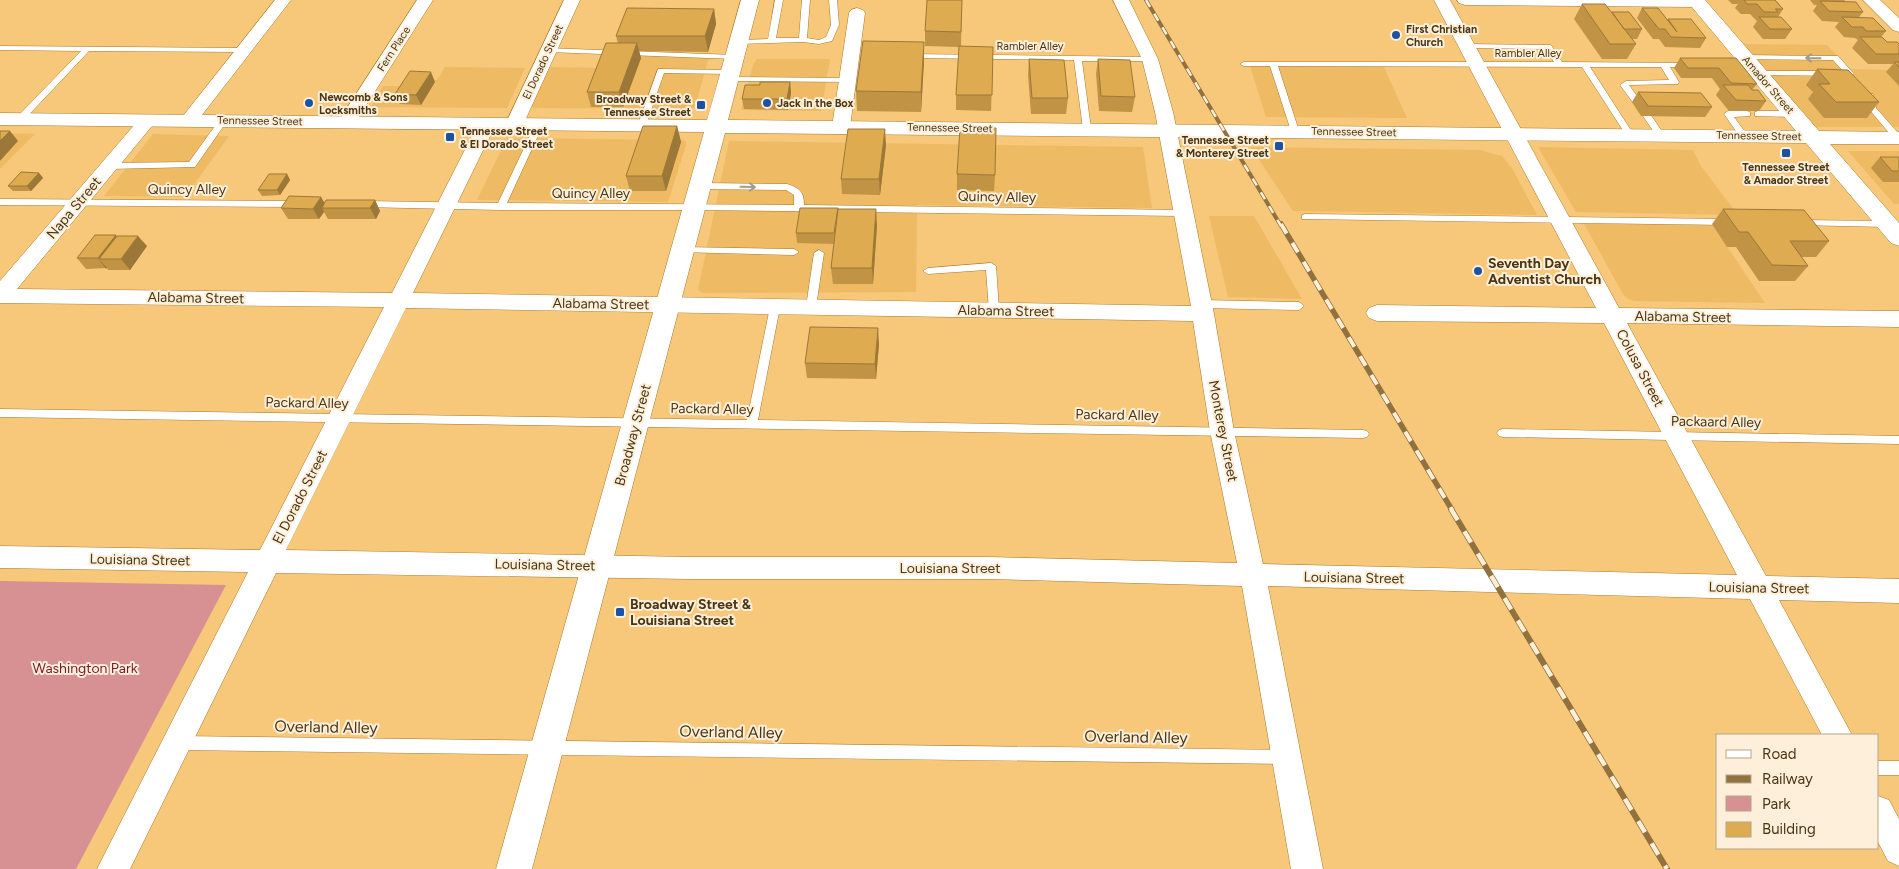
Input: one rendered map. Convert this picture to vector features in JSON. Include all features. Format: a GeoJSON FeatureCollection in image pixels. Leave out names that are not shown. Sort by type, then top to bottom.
{"type":"FeatureCollection","features":[{"type":"Feature","properties":{"kind":"main road","name":"Broadway Street"},"geometry":{"type":"LineString","coordinates":[[514,869],[750,0]]}},
{"type":"Feature","properties":{"kind":"main road","name":"Amador Street"},"geometry":{"type":"LineString","coordinates":[[1696,1],[1749,66],[1794,114],[1893,231]]}},
{"type":"Feature","properties":{"kind":"main road","name":"Tennessee Street"},"geometry":{"type":"LineString","coordinates":[[10,119],[1899,138]]}},
{"type":"Feature","properties":{"kind":"street"},"geometry":{"type":"LineString","coordinates":[[189,120],[283,0]]}},
{"type":"Feature","properties":{"kind":"street","name":"Fern Place"},"geometry":{"type":"LineString","coordinates":[[347,122],[425,0]]}},
{"type":"Feature","properties":{"kind":"street","name":"El Dorado Street"},"geometry":{"type":"LineString","coordinates":[[514,125],[572,0]]}},
{"type":"Feature","properties":{"kind":"street"},"geometry":{"type":"LineString","coordinates":[[742,0],[750,0]]}},
{"type":"Feature","properties":{"kind":"street","name":"Monterey Street"},"geometry":{"type":"LineString","coordinates":[[1121,0],[1150,59],[1168,130],[1202,309],[1222,432],[1253,576],[1307,869]]}},
{"type":"Feature","properties":{"kind":"street","name":"Colusa Street"},"geometry":{"type":"LineString","coordinates":[[1442,0],[1836,734]]}},
{"type":"Feature","properties":{"kind":"street"},"geometry":{"type":"LineString","coordinates":[[1465,0],[1696,1]]}},
{"type":"Feature","properties":{"kind":"street"},"geometry":{"type":"LineString","coordinates":[[1871,0],[1899,27]]}},
{"type":"Feature","properties":{"kind":"street"},"geometry":{"type":"LineString","coordinates":[[841,127],[848,80],[856,56],[857,13]]}},
{"type":"Feature","properties":{"kind":"street","name":"Napa Street"},"geometry":{"type":"LineString","coordinates":[[0,296],[148,120]]}},
{"type":"Feature","properties":{"kind":"street","name":"El Dorado Street"},"geometry":{"type":"LineString","coordinates":[[113,869],[487,124]]}},
{"type":"Feature","properties":{"kind":"street","name":"Alabama Street"},"geometry":{"type":"LineString","coordinates":[[0,296],[399,300],[994,310],[1202,309]]}},
{"type":"Feature","properties":{"kind":"street","name":"Alabama Street"},"geometry":{"type":"LineString","coordinates":[[1377,313],[1899,320]]}},
{"type":"Feature","properties":{"kind":"street","name":"Louisiana Street"},"geometry":{"type":"LineString","coordinates":[[0,557],[597,566],[988,568],[1899,591]]}},
{"type":"Feature","properties":{"kind":"street"},"geometry":{"type":"LineString","coordinates":[[1879,813],[1899,850]]}},
{"type":"Feature","properties":{"kind":"lane"},"geometry":{"type":"LineString","coordinates":[[772,41],[779,0]]}},
{"type":"Feature","properties":{"kind":"lane"},"geometry":{"type":"LineString","coordinates":[[803,40],[806,0]]}},
{"type":"Feature","properties":{"kind":"lane"},"geometry":{"type":"LineString","coordinates":[[642,125],[660,71],[733,62],[772,41],[803,40],[819,42],[829,39],[835,25],[833,0]]}},
{"type":"Feature","properties":{"kind":"lane"},"geometry":{"type":"LineString","coordinates":[[1472,55],[1548,47],[1560,65]]}},
{"type":"Feature","properties":{"kind":"lane"},"geometry":{"type":"LineString","coordinates":[[0,48],[243,50]]}},
{"type":"Feature","properties":{"kind":"lane"},"geometry":{"type":"LineString","coordinates":[[10,119],[88,48]]}},
{"type":"Feature","properties":{"kind":"lane"},"geometry":{"type":"LineString","coordinates":[[548,50],[733,62],[848,80]]}},
{"type":"Feature","properties":{"kind":"lane","name":"Rambler Alley"},"geometry":{"type":"LineString","coordinates":[[1244,64],[1472,55],[1560,65],[1697,66]]}},
{"type":"Feature","properties":{"kind":"lane","name":"Rambler Alley"},"geometry":{"type":"LineString","coordinates":[[900,56],[1150,59]]}},
{"type":"Feature","properties":{"kind":"lane"},"geometry":{"type":"LineString","coordinates":[[1078,57],[1087,129]]}},
{"type":"Feature","properties":{"kind":"lane"},"geometry":{"type":"LineString","coordinates":[[1835,58],[1853,77],[1749,66],[1835,58]]}},
{"type":"Feature","properties":{"kind":"lane"},"geometry":{"type":"LineString","coordinates":[[1273,64],[1295,131]]}},
{"type":"Feature","properties":{"kind":"lane"},"geometry":{"type":"LineString","coordinates":[[1585,65],[1630,135]]}},
{"type":"Feature","properties":{"kind":"lane"},"geometry":{"type":"LineString","coordinates":[[1637,102],[1624,85],[1626,83],[1675,82],[1664,65]]}},
{"type":"Feature","properties":{"kind":"lane"},"geometry":{"type":"LineString","coordinates":[[1866,91],[1871,97],[1872,108],[1899,138]]}},
{"type":"Feature","properties":{"kind":"lane"},"geometry":{"type":"LineString","coordinates":[[1744,136],[1728,114],[1747,114]]}},
{"type":"Feature","properties":{"kind":"lane"},"geometry":{"type":"LineString","coordinates":[[1758,114],[1794,114]]}},
{"type":"Feature","properties":{"kind":"lane"},"geometry":{"type":"LineString","coordinates":[[1646,116],[1661,136]]}},
{"type":"Feature","properties":{"kind":"lane"},"geometry":{"type":"LineString","coordinates":[[109,166],[192,164],[223,121]]}},
{"type":"Feature","properties":{"kind":"lane"},"geometry":{"type":"LineString","coordinates":[[501,207],[539,125]]}},
{"type":"Feature","properties":{"kind":"lane"},"geometry":{"type":"LineString","coordinates":[[697,197],[786,188],[795,190],[799,194],[799,208]]}},
{"type":"Feature","properties":{"kind":"lane","name":"Quincy Alley"},"geometry":{"type":"LineString","coordinates":[[352,204],[501,207],[697,197],[799,208],[1183,213]]}},
{"type":"Feature","properties":{"kind":"lane","name":"Quincy Alley"},"geometry":{"type":"LineString","coordinates":[[0,202],[313,204]]}},
{"type":"Feature","properties":{"kind":"lane"},"geometry":{"type":"LineString","coordinates":[[1305,217],[1738,222]]}},
{"type":"Feature","properties":{"kind":"lane"},"geometry":{"type":"LineString","coordinates":[[1788,223],[1893,231]]}},
{"type":"Feature","properties":{"kind":"lane"},"geometry":{"type":"LineString","coordinates":[[682,250],[794,252]]}},
{"type":"Feature","properties":{"kind":"lane"},"geometry":{"type":"LineString","coordinates":[[811,307],[819,253]]}},
{"type":"Feature","properties":{"kind":"lane"},"geometry":{"type":"LineString","coordinates":[[928,271],[991,266],[994,310]]}},
{"type":"Feature","properties":{"kind":"lane"},"geometry":{"type":"LineString","coordinates":[[1202,309],[1300,306]]}},
{"type":"Feature","properties":{"kind":"lane"},"geometry":{"type":"LineString","coordinates":[[752,424],[775,307]]}},
{"type":"Feature","properties":{"kind":"lane","name":"Packard Alley"},"geometry":{"type":"LineString","coordinates":[[0,413],[1363,434]]}},
{"type":"Feature","properties":{"kind":"lane","name":"Packaard Alley"},"geometry":{"type":"LineString","coordinates":[[1503,433],[1899,440]]}},
{"type":"Feature","properties":{"kind":"lane","name":"Overland Alley"},"geometry":{"type":"LineString","coordinates":[[176,743],[1285,757]]}},
{"type":"Feature","properties":{"kind":"lane"},"geometry":{"type":"LineString","coordinates":[[1879,768],[1899,768]]}},
{"type":"Feature","properties":{"kind":"shaded area"},"geometry":{"type":"Polygon","coordinates":[[[1743,44],[1827,45],[1850,69],[1899,70],[1899,127],[1813,127],[1743,44]]]}},
{"type":"Feature","properties":{"kind":"shaded area"},"geometry":{"type":"Polygon","coordinates":[[[608,55],[709,57],[695,107],[691,109],[534,108],[529,103],[547,67],[603,68],[608,55]]]}},
{"type":"Feature","properties":{"kind":"shaded area"},"geometry":{"type":"Polygon","coordinates":[[[757,59],[830,59],[821,111],[741,110],[753,65],[757,59]]]}},
{"type":"Feature","properties":{"kind":"shaded area"},"geometry":{"type":"Polygon","coordinates":[[[1383,65],[1407,118],[1266,117],[1250,66],[1383,65]]]}},
{"type":"Feature","properties":{"kind":"shaded area"},"geometry":{"type":"Polygon","coordinates":[[[445,67],[525,68],[507,108],[371,107],[383,86],[406,86],[410,80],[437,80],[445,67]]]}},
{"type":"Feature","properties":{"kind":"shaded area"},"geometry":{"type":"Polygon","coordinates":[[[0,133],[35,134],[0,169],[0,133]]]}},
{"type":"Feature","properties":{"kind":"shaded area"},"geometry":{"type":"Polygon","coordinates":[[[153,134],[229,136],[185,197],[104,196],[153,134]]]}},
{"type":"Feature","properties":{"kind":"shaded area"},"geometry":{"type":"Polygon","coordinates":[[[507,138],[682,140],[686,141],[686,145],[668,202],[477,200],[507,138]]]}},
{"type":"Feature","properties":{"kind":"shaded area"},"geometry":{"type":"Polygon","coordinates":[[[729,141],[1143,147],[1152,208],[917,205],[916,292],[703,293],[698,290],[729,141]]]}},
{"type":"Feature","properties":{"kind":"shaded area"},"geometry":{"type":"Polygon","coordinates":[[[1251,147],[1479,150],[1502,156],[1513,170],[1537,215],[1293,211],[1251,147]]]}},
{"type":"Feature","properties":{"kind":"shaded area"},"geometry":{"type":"Polygon","coordinates":[[[1538,147],[1693,150],[1701,166],[1738,215],[1576,212],[1538,147]]]}},
{"type":"Feature","properties":{"kind":"shaded area"},"geometry":{"type":"Polygon","coordinates":[[[1848,151],[1899,151],[1899,204],[1894,204],[1848,151]]]}},
{"type":"Feature","properties":{"kind":"shaded area"},"geometry":{"type":"Polygon","coordinates":[[[1209,216],[1254,216],[1302,299],[1228,297],[1209,216]]]}},
{"type":"Feature","properties":{"kind":"shaded area"},"geometry":{"type":"Polygon","coordinates":[[[1583,222],[1712,224],[1765,303],[1634,301],[1628,299],[1623,294],[1583,222]]]}},
{"type":"Feature","properties":{"kind":"green space","name":"Washington Park"},"geometry":{"type":"Polygon","coordinates":[[[0,581],[226,585],[76,869],[0,869],[0,581]]]}},
{"type":"Feature","properties":{"kind":"building"},"geometry":{"type":"Polygon","coordinates":[[[927,0],[962,0],[961,32],[925,31],[927,0]]]}},
{"type":"Feature","properties":{"kind":"building"},"geometry":{"type":"Polygon","coordinates":[[[1744,0],[1775,0],[1783,9],[1775,9],[1778,12],[1764,12],[1757,4],[1747,4],[1744,0]]]}},
{"type":"Feature","properties":{"kind":"building"},"geometry":{"type":"Polygon","coordinates":[[[1820,1],[1856,2],[1863,12],[1829,11],[1820,1]]]}},
{"type":"Feature","properties":{"kind":"building"},"geometry":{"type":"Polygon","coordinates":[[[1582,4],[1605,4],[1636,44],[1610,44],[1582,4]]]}},
{"type":"Feature","properties":{"kind":"building"},"geometry":{"type":"Polygon","coordinates":[[[627,8],[714,9],[705,36],[616,36],[627,8]]]}},
{"type":"Feature","properties":{"kind":"building"},"geometry":{"type":"Polygon","coordinates":[[[1642,8],[1658,8],[1677,32],[1668,19],[1691,19],[1706,38],[1671,37],[1665,29],[1659,29],[1642,8]]]}},
{"type":"Feature","properties":{"kind":"building"},"geometry":{"type":"Polygon","coordinates":[[[1612,12],[1629,12],[1642,29],[1624,29],[1612,12]]]}},
{"type":"Feature","properties":{"kind":"building"},"geometry":{"type":"Polygon","coordinates":[[[1759,17],[1781,17],[1792,29],[1770,29],[1759,17]]]}},
{"type":"Feature","properties":{"kind":"building"},"geometry":{"type":"Polygon","coordinates":[[[1842,17],[1873,18],[1886,31],[1866,31],[1863,27],[1852,27],[1842,17]]]}},
{"type":"Feature","properties":{"kind":"building"},"geometry":{"type":"Polygon","coordinates":[[[1860,37],[1882,37],[1887,42],[1897,42],[1899,44],[1899,54],[1876,54],[1860,37]]]}},
{"type":"Feature","properties":{"kind":"building"},"geometry":{"type":"Polygon","coordinates":[[[863,41],[924,42],[921,92],[856,91],[863,41]]]}},
{"type":"Feature","properties":{"kind":"building"},"geometry":{"type":"Polygon","coordinates":[[[606,43],[637,43],[619,92],[587,92],[606,43]]]}},
{"type":"Feature","properties":{"kind":"building"},"geometry":{"type":"Polygon","coordinates":[[[959,46],[993,47],[992,95],[956,95],[959,46]]]}},
{"type":"Feature","properties":{"kind":"building"},"geometry":{"type":"Polygon","coordinates":[[[1680,58],[1736,58],[1757,84],[1731,83],[1719,68],[1688,68],[1680,58]]]}},
{"type":"Feature","properties":{"kind":"building"},"geometry":{"type":"Polygon","coordinates":[[[1029,59],[1064,60],[1068,98],[1032,98],[1029,59]]]}},
{"type":"Feature","properties":{"kind":"building"},"geometry":{"type":"Polygon","coordinates":[[[1098,59],[1130,60],[1135,97],[1101,96],[1098,59]]]}},
{"type":"Feature","properties":{"kind":"building"},"geometry":{"type":"Polygon","coordinates":[[[1817,69],[1848,70],[1879,102],[1836,102],[1819,84],[1830,84],[1817,69]]]}},
{"type":"Feature","properties":{"kind":"building"},"geometry":{"type":"Polygon","coordinates":[[[410,71],[431,72],[416,95],[395,94],[410,71]]]}},
{"type":"Feature","properties":{"kind":"building"},"geometry":{"type":"Polygon","coordinates":[[[760,82],[790,82],[787,99],[742,99],[745,85],[760,85],[760,82]]]}},
{"type":"Feature","properties":{"kind":"building"},"geometry":{"type":"Polygon","coordinates":[[[1723,85],[1748,85],[1752,90],[1758,90],[1766,101],[1736,100],[1723,85]]]}},
{"type":"Feature","properties":{"kind":"building"},"geometry":{"type":"Polygon","coordinates":[[[1638,92],[1701,93],[1712,107],[1648,106],[1638,92]]]}},
{"type":"Feature","properties":{"kind":"building"},"geometry":{"type":"Polygon","coordinates":[[[643,126],[677,126],[662,176],[626,176],[643,126]]]}},
{"type":"Feature","properties":{"kind":"building"},"geometry":{"type":"Polygon","coordinates":[[[960,128],[996,128],[995,175],[957,174],[960,128]]]}},
{"type":"Feature","properties":{"kind":"building"},"geometry":{"type":"Polygon","coordinates":[[[848,129],[885,129],[879,179],[841,179],[848,129]]]}},
{"type":"Feature","properties":{"kind":"building"},"geometry":{"type":"Polygon","coordinates":[[[0,131],[10,131],[0,141],[0,131]]]}},
{"type":"Feature","properties":{"kind":"building"},"geometry":{"type":"Polygon","coordinates":[[[1880,157],[1899,157],[1899,171],[1892,171],[1880,157]]]}},
{"type":"Feature","properties":{"kind":"building"},"geometry":{"type":"Polygon","coordinates":[[[21,172],[39,173],[27,186],[8,186],[21,172]]]}},
{"type":"Feature","properties":{"kind":"building"},"geometry":{"type":"Polygon","coordinates":[[[269,174],[287,174],[277,190],[258,190],[269,174]]]}},
{"type":"Feature","properties":{"kind":"building"},"geometry":{"type":"Polygon","coordinates":[[[289,196],[321,197],[313,209],[281,208],[289,196]]]}},
{"type":"Feature","properties":{"kind":"building"},"geometry":{"type":"Polygon","coordinates":[[[326,200],[375,200],[370,208],[322,208],[326,200]]]}},
{"type":"Feature","properties":{"kind":"building"},"geometry":{"type":"Polygon","coordinates":[[[800,208],[838,208],[834,233],[796,233],[800,208]]]}},
{"type":"Feature","properties":{"kind":"building"},"geometry":{"type":"Polygon","coordinates":[[[838,209],[876,209],[872,268],[831,268],[838,209]]]}},
{"type":"Feature","properties":{"kind":"building"},"geometry":{"type":"Polygon","coordinates":[[[1723,209],[1804,210],[1829,241],[1790,241],[1808,266],[1772,265],[1748,232],[1739,232],[1723,209]]]}},
{"type":"Feature","properties":{"kind":"building"},"geometry":{"type":"Polygon","coordinates":[[[95,235],[116,235],[98,258],[77,258],[95,235]]]}},
{"type":"Feature","properties":{"kind":"building"},"geometry":{"type":"Polygon","coordinates":[[[117,236],[138,236],[121,259],[99,259],[117,236]]]}},
{"type":"Feature","properties":{"kind":"building"},"geometry":{"type":"Polygon","coordinates":[[[810,327],[878,328],[875,364],[805,363],[810,327]]]}},
{"type":"Feature","properties":{"kind":"railway"},"geometry":{"type":"LineString","coordinates":[[1146,0],[1281,226]]}},
{"type":"Feature","properties":{"kind":"railway"},"geometry":{"type":"LineString","coordinates":[[1281,224],[1452,510]]}},
{"type":"Feature","properties":{"kind":"railway"},"geometry":{"type":"LineString","coordinates":[[1451,509],[1667,869]]}},
{"type":"Feature","properties":{"kind":"place","name":"First Christian Church"},"geometry":{"type":"Point","coordinates":[1396,35]}},
{"type":"Feature","properties":{"kind":"place","name":"Newcomb & Sons Locksmiths"},"geometry":{"type":"Point","coordinates":[309,103]}},
{"type":"Feature","properties":{"kind":"place","name":"Jack in the Box"},"geometry":{"type":"Point","coordinates":[767,103]}},
{"type":"Feature","properties":{"kind":"place","name":"Broadway Street & Tennessee Street"},"geometry":{"type":"Point","coordinates":[701,105]}},
{"type":"Feature","properties":{"kind":"place","name":"Tennessee Street & El Dorado Street"},"geometry":{"type":"Point","coordinates":[450,137]}},
{"type":"Feature","properties":{"kind":"place","name":"Tennessee Street & Monterey Street"},"geometry":{"type":"Point","coordinates":[1279,146]}},
{"type":"Feature","properties":{"kind":"place","name":"Tennessee Street & Amador Street"},"geometry":{"type":"Point","coordinates":[1786,153]}},
{"type":"Feature","properties":{"kind":"place","name":"Seventh Day Adventist Church"},"geometry":{"type":"Point","coordinates":[1478,271]}},
{"type":"Feature","properties":{"kind":"place","name":"Broadway Street & Louisiana Street"},"geometry":{"type":"Point","coordinates":[620,612]}}]}
